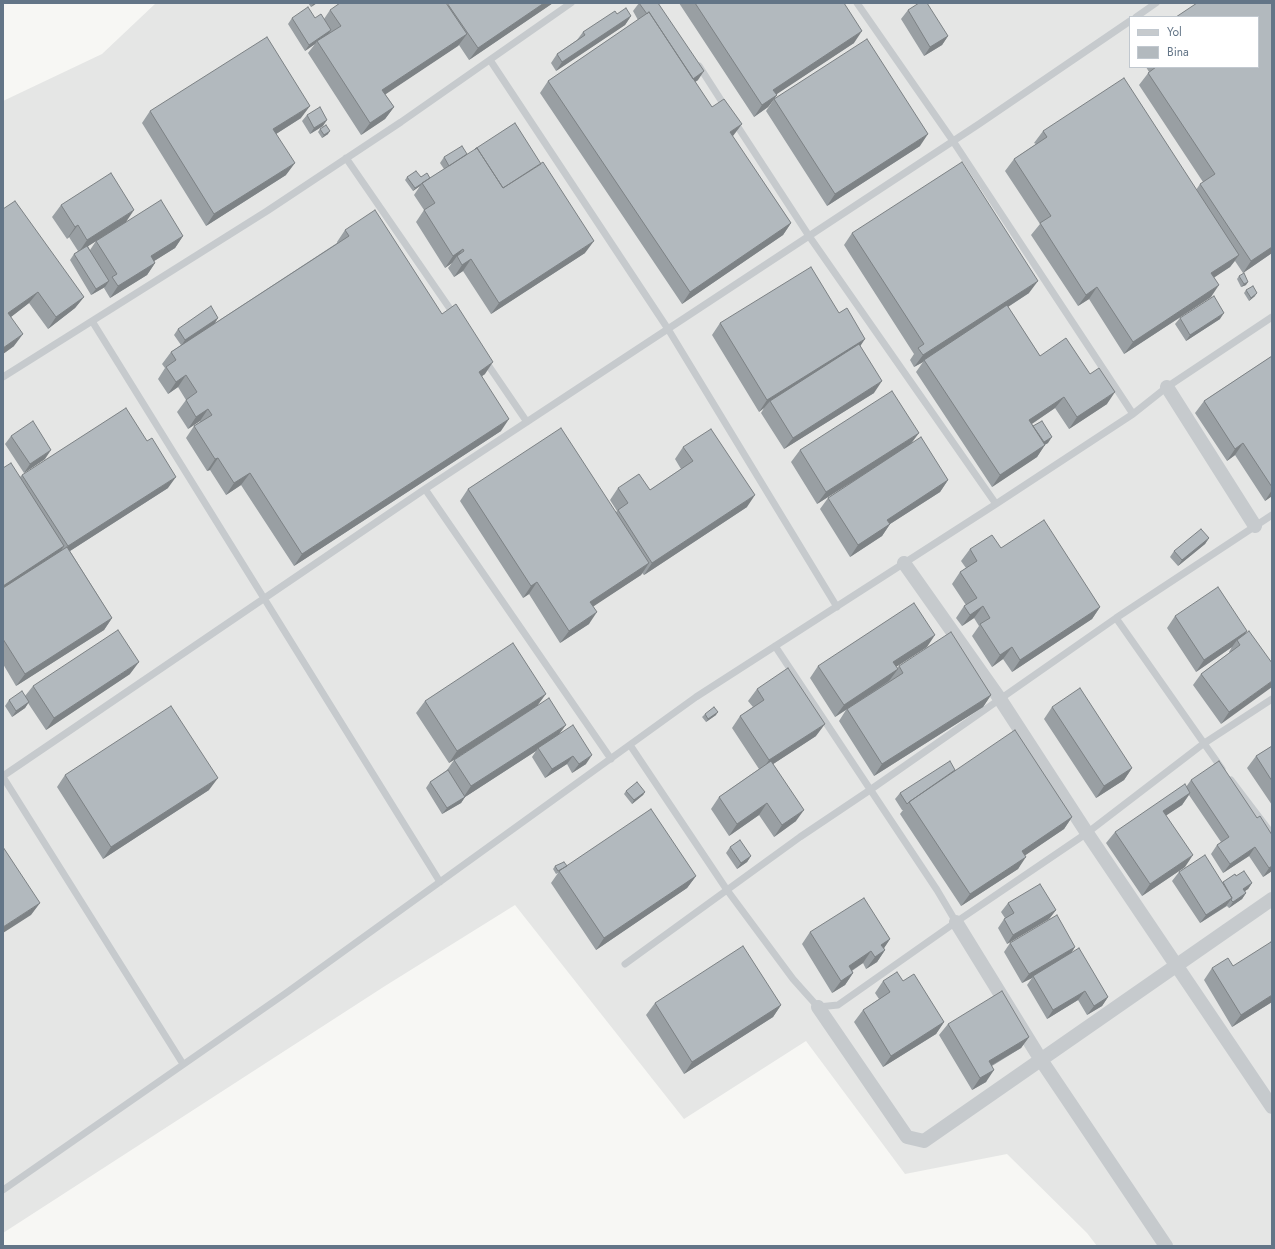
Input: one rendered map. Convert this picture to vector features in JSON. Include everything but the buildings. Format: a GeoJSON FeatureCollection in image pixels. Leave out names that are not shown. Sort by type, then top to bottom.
{"type":"FeatureCollection","features":[{"type":"Feature","properties":{"kind":"street"},"geometry":{"type":"LineString","coordinates":[[1167,387],[1255,526]]}},
{"type":"Feature","properties":{"kind":"street"},"geometry":{"type":"LineString","coordinates":[[904,564],[1000,699],[1087,834],[1176,966],[1269,1098]]}},
{"type":"Feature","properties":{"kind":"street"},"geometry":{"type":"LineString","coordinates":[[818,1007],[907,1137],[924,1141],[1272,899]]}},
{"type":"Feature","properties":{"kind":"street"},"geometry":{"type":"LineString","coordinates":[[956,922],[1041,1060],[1166,1246]]}},
{"type":"Feature","properties":{"kind":"lane"},"geometry":{"type":"LineString","coordinates":[[3,377],[267,211],[490,60],[571,3]]}},
{"type":"Feature","properties":{"kind":"lane"},"geometry":{"type":"LineString","coordinates":[[857,3],[953,141],[1132,414]]}},
{"type":"Feature","properties":{"kind":"lane"},"geometry":{"type":"LineString","coordinates":[[1137,16],[1156,3]]}},
{"type":"Feature","properties":{"kind":"lane"},"geometry":{"type":"LineString","coordinates":[[183,1064],[3,776],[424,490],[953,141],[1129,22]]}},
{"type":"Feature","properties":{"kind":"lane"},"geometry":{"type":"LineString","coordinates":[[692,56],[808,236],[996,504]]}},
{"type":"Feature","properties":{"kind":"lane"},"geometry":{"type":"LineString","coordinates":[[490,60],[668,329],[837,606]]}},
{"type":"Feature","properties":{"kind":"lane"},"geometry":{"type":"LineString","coordinates":[[346,158],[459,323]]}},
{"type":"Feature","properties":{"kind":"lane"},"geometry":{"type":"LineString","coordinates":[[3,1190],[440,882],[696,697],[996,504],[1132,414],[1167,387],[1272,317]]}},
{"type":"Feature","properties":{"kind":"lane"},"geometry":{"type":"LineString","coordinates":[[92,321],[440,882]]}},
{"type":"Feature","properties":{"kind":"lane"},"geometry":{"type":"LineString","coordinates":[[477,349],[527,422]]}},
{"type":"Feature","properties":{"kind":"lane"},"geometry":{"type":"LineString","coordinates":[[424,490],[611,759]]}},
{"type":"Feature","properties":{"kind":"lane"},"geometry":{"type":"LineString","coordinates":[[625,964],[800,837],[870,790],[1116,618],[1272,515]]}},
{"type":"Feature","properties":{"kind":"lane"},"geometry":{"type":"LineString","coordinates":[[1116,618],[1203,744],[1272,834]]}},
{"type":"Feature","properties":{"kind":"lane"},"geometry":{"type":"LineString","coordinates":[[776,646],[937,890],[956,922]]}},
{"type":"Feature","properties":{"kind":"lane"},"geometry":{"type":"LineString","coordinates":[[630,745],[727,890],[793,979],[818,1007],[838,1005],[956,922],[1087,834],[1203,744],[1272,699]]}},
{"type":"Feature","properties":{"kind":"shaded area"},"geometry":{"type":"Polygon","coordinates":[[[156,3],[1272,3],[1272,1246],[1097,1246],[1087,1233],[1007,1154],[905,1174],[806,1041],[684,1119],[515,905],[385,986],[3,1233],[3,101],[102,54],[156,3]]]}}]}
